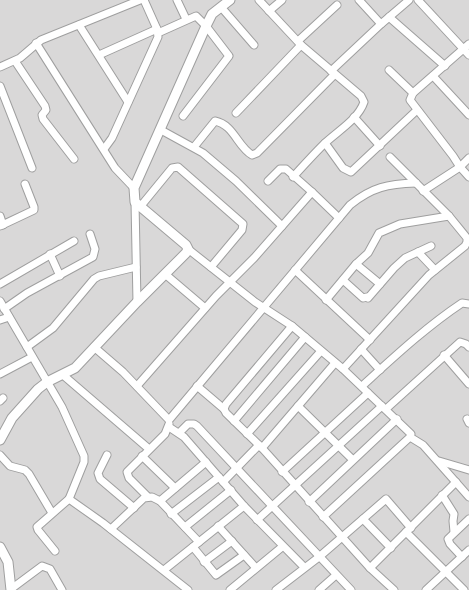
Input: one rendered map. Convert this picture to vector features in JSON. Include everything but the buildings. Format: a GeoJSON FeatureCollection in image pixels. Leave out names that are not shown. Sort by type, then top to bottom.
{"type":"FeatureCollection","features":[{"type":"Feature","properties":{"kind":"street"},"geometry":{"type":"LineString","coordinates":[[0,67],[15,61],[36,43],[140,0]]}},
{"type":"Feature","properties":{"kind":"street"},"geometry":{"type":"LineString","coordinates":[[104,149],[112,138],[158,31],[144,0]]}},
{"type":"Feature","properties":{"kind":"street"},"geometry":{"type":"LineString","coordinates":[[177,0],[186,19]]}},
{"type":"Feature","properties":{"kind":"street"},"geometry":{"type":"LineString","coordinates":[[134,188],[212,14],[230,0]]}},
{"type":"Feature","properties":{"kind":"street"},"geometry":{"type":"LineString","coordinates":[[259,0],[300,43],[333,73],[362,96],[364,102],[362,108],[354,117],[325,143],[293,176]]}},
{"type":"Feature","properties":{"kind":"street"},"geometry":{"type":"LineString","coordinates":[[269,11],[282,0]]}},
{"type":"Feature","properties":{"kind":"street"},"geometry":{"type":"LineString","coordinates":[[359,0],[381,24]]}},
{"type":"Feature","properties":{"kind":"street"},"geometry":{"type":"LineString","coordinates":[[194,147],[215,121],[224,124],[248,152],[252,155],[257,153],[381,24],[409,0]]}},
{"type":"Feature","properties":{"kind":"street"},"geometry":{"type":"LineString","coordinates":[[418,0],[467,49],[413,93],[410,100],[453,156],[460,168],[469,177]]}},
{"type":"Feature","properties":{"kind":"street"},"geometry":{"type":"LineString","coordinates":[[236,113],[337,5]]}},
{"type":"Feature","properties":{"kind":"street"},"geometry":{"type":"LineString","coordinates":[[221,7],[254,45]]}},
{"type":"Feature","properties":{"kind":"street"},"geometry":{"type":"LineString","coordinates":[[99,55],[196,16],[206,26],[228,56],[183,116]]}},
{"type":"Feature","properties":{"kind":"street"},"geometry":{"type":"LineString","coordinates":[[389,17],[445,66]]}},
{"type":"Feature","properties":{"kind":"street"},"geometry":{"type":"LineString","coordinates":[[79,25],[128,102]]}},
{"type":"Feature","properties":{"kind":"street"},"geometry":{"type":"LineString","coordinates":[[36,43],[118,171],[134,188],[137,205],[137,302]]}},
{"type":"Feature","properties":{"kind":"street"},"geometry":{"type":"LineString","coordinates":[[15,61],[45,106],[46,110],[42,115],[43,119],[74,159]]}},
{"type":"Feature","properties":{"kind":"street"},"geometry":{"type":"LineString","coordinates":[[389,70],[413,93]]}},
{"type":"Feature","properties":{"kind":"street"},"geometry":{"type":"LineString","coordinates":[[433,76],[469,115]]}},
{"type":"Feature","properties":{"kind":"street"},"geometry":{"type":"LineString","coordinates":[[0,86],[32,168]]}},
{"type":"Feature","properties":{"kind":"street"},"geometry":{"type":"LineString","coordinates":[[325,143],[344,168],[351,172],[417,110]]}},
{"type":"Feature","properties":{"kind":"street"},"geometry":{"type":"LineString","coordinates":[[354,117],[380,146]]}},
{"type":"Feature","properties":{"kind":"street"},"geometry":{"type":"LineString","coordinates":[[161,130],[194,147],[236,181],[282,226]]}},
{"type":"Feature","properties":{"kind":"street"},"geometry":{"type":"LineString","coordinates":[[343,369],[435,270],[468,243],[467,238],[448,216],[390,157]]}},
{"type":"Feature","properties":{"kind":"street"},"geometry":{"type":"LineString","coordinates":[[423,191],[460,168],[469,158]]}},
{"type":"Feature","properties":{"kind":"street"},"geometry":{"type":"LineString","coordinates":[[137,205],[172,168],[178,167],[243,224],[242,230],[211,267]]}},
{"type":"Feature","properties":{"kind":"street"},"geometry":{"type":"LineString","coordinates":[[268,181],[282,168],[312,192],[339,218]]}},
{"type":"Feature","properties":{"kind":"street"},"geometry":{"type":"LineString","coordinates":[[0,216],[2,225],[34,210],[24,184]]}},
{"type":"Feature","properties":{"kind":"street"},"geometry":{"type":"LineString","coordinates":[[244,555],[219,574],[213,573],[204,562],[196,544],[185,527],[160,501],[148,497],[127,476],[129,469],[165,434],[169,424],[197,386],[350,205],[362,195],[377,188],[397,184],[416,184]]}},
{"type":"Feature","properties":{"kind":"street"},"geometry":{"type":"LineString","coordinates":[[137,386],[205,308],[254,258],[312,192]]}},
{"type":"Feature","properties":{"kind":"street"},"geometry":{"type":"LineString","coordinates":[[137,205],[186,245],[188,249],[264,308],[292,326],[343,369],[409,431],[410,437],[423,445],[469,497]]}},
{"type":"Feature","properties":{"kind":"street"},"geometry":{"type":"LineString","coordinates":[[326,300],[368,252],[378,233],[400,224],[448,216]]}},
{"type":"Feature","properties":{"kind":"street"},"geometry":{"type":"LineString","coordinates":[[4,309],[27,293],[78,267],[95,255],[90,234]]}},
{"type":"Feature","properties":{"kind":"street"},"geometry":{"type":"LineString","coordinates":[[0,284],[74,241]]}},
{"type":"Feature","properties":{"kind":"street"},"geometry":{"type":"LineString","coordinates":[[343,280],[363,298],[368,298],[405,258],[431,246]]}},
{"type":"Feature","properties":{"kind":"street"},"geometry":{"type":"LineString","coordinates":[[0,440],[12,418],[38,389],[47,382],[75,368],[188,249]]}},
{"type":"Feature","properties":{"kind":"street"},"geometry":{"type":"LineString","coordinates":[[418,252],[435,270]]}},
{"type":"Feature","properties":{"kind":"street"},"geometry":{"type":"LineString","coordinates":[[50,254],[60,276]]}},
{"type":"Feature","properties":{"kind":"street"},"geometry":{"type":"LineString","coordinates":[[356,264],[380,284]]}},
{"type":"Feature","properties":{"kind":"street"},"geometry":{"type":"LineString","coordinates":[[26,347],[53,328],[94,279],[136,266]]}},
{"type":"Feature","properties":{"kind":"street"},"geometry":{"type":"LineString","coordinates":[[295,270],[370,340]]}},
{"type":"Feature","properties":{"kind":"street"},"geometry":{"type":"LineString","coordinates":[[165,274],[205,308]]}},
{"type":"Feature","properties":{"kind":"street"},"geometry":{"type":"LineString","coordinates":[[0,301],[62,407],[84,456],[84,462],[69,499],[52,513],[37,529],[55,552]]}},
{"type":"Feature","properties":{"kind":"street"},"geometry":{"type":"LineString","coordinates":[[362,386],[407,345],[462,303],[468,303]]}},
{"type":"Feature","properties":{"kind":"street"},"geometry":{"type":"LineString","coordinates":[[0,320],[9,317]]}},
{"type":"Feature","properties":{"kind":"street"},"geometry":{"type":"LineString","coordinates":[[224,409],[226,404],[292,326]]}},
{"type":"Feature","properties":{"kind":"street"},"geometry":{"type":"LineString","coordinates":[[234,421],[305,337]]}},
{"type":"Feature","properties":{"kind":"street"},"geometry":{"type":"LineString","coordinates":[[257,520],[444,355],[460,342],[469,347]]}},
{"type":"Feature","properties":{"kind":"street"},"geometry":{"type":"LineString","coordinates":[[94,347],[137,386],[169,424],[206,462],[244,506],[282,547],[304,567]]}},
{"type":"Feature","properties":{"kind":"street"},"geometry":{"type":"LineString","coordinates":[[361,349],[380,370]]}},
{"type":"Feature","properties":{"kind":"street"},"geometry":{"type":"LineString","coordinates":[[247,434],[321,350]]}},
{"type":"Feature","properties":{"kind":"street"},"geometry":{"type":"LineString","coordinates":[[444,355],[469,384]]}},
{"type":"Feature","properties":{"kind":"street"},"geometry":{"type":"LineString","coordinates":[[0,374],[32,357]]}},
{"type":"Feature","properties":{"kind":"street"},"geometry":{"type":"LineString","coordinates":[[172,514],[238,467],[261,447],[335,362]]}},
{"type":"Feature","properties":{"kind":"street"},"geometry":{"type":"LineString","coordinates":[[63,375],[149,449]]}},
{"type":"Feature","properties":{"kind":"street"},"geometry":{"type":"LineString","coordinates":[[197,386],[224,409],[234,421],[261,447],[309,502],[390,589]]}},
{"type":"Feature","properties":{"kind":"street"},"geometry":{"type":"LineString","coordinates":[[282,472],[368,392]]}},
{"type":"Feature","properties":{"kind":"street"},"geometry":{"type":"LineString","coordinates":[[298,406],[352,459]]}},
{"type":"Feature","properties":{"kind":"street"},"geometry":{"type":"LineString","coordinates":[[309,502],[352,459],[396,419]]}},
{"type":"Feature","properties":{"kind":"street"},"geometry":{"type":"LineString","coordinates":[[179,433],[188,424],[194,424],[238,467],[272,507],[351,590]]}},
{"type":"Feature","properties":{"kind":"street"},"geometry":{"type":"LineString","coordinates":[[323,517],[410,437]]}},
{"type":"Feature","properties":{"kind":"street"},"geometry":{"type":"LineString","coordinates":[[0,455],[10,466],[25,470],[29,474],[52,513]]}},
{"type":"Feature","properties":{"kind":"street"},"geometry":{"type":"LineString","coordinates":[[106,455],[98,473],[100,479],[134,508]]}},
{"type":"Feature","properties":{"kind":"street"},"geometry":{"type":"LineString","coordinates":[[142,456],[175,488]]}},
{"type":"Feature","properties":{"kind":"street"},"geometry":{"type":"LineString","coordinates":[[438,461],[469,470]]}},
{"type":"Feature","properties":{"kind":"street"},"geometry":{"type":"LineString","coordinates":[[160,501],[206,462]]}},
{"type":"Feature","properties":{"kind":"street"},"geometry":{"type":"LineString","coordinates":[[370,568],[456,482]]}},
{"type":"Feature","properties":{"kind":"street"},"geometry":{"type":"LineString","coordinates":[[185,527],[231,490]]}},
{"type":"Feature","properties":{"kind":"street"},"geometry":{"type":"LineString","coordinates":[[442,495],[454,514],[452,521],[454,532]]}},
{"type":"Feature","properties":{"kind":"street"},"geometry":{"type":"LineString","coordinates":[[111,529],[148,497]]}},
{"type":"Feature","properties":{"kind":"street"},"geometry":{"type":"LineString","coordinates":[[69,499],[111,529],[188,590]]}},
{"type":"Feature","properties":{"kind":"street"},"geometry":{"type":"LineString","coordinates":[[276,590],[342,538],[386,499],[408,530],[464,590]]}},
{"type":"Feature","properties":{"kind":"street"},"geometry":{"type":"LineString","coordinates":[[164,570],[244,506]]}},
{"type":"Feature","properties":{"kind":"street"},"geometry":{"type":"LineString","coordinates":[[363,519],[391,548]]}},
{"type":"Feature","properties":{"kind":"street"},"geometry":{"type":"LineString","coordinates":[[462,557],[448,542],[449,537],[469,519]]}},
{"type":"Feature","properties":{"kind":"street"},"geometry":{"type":"LineString","coordinates":[[218,526],[256,568]]}},
{"type":"Feature","properties":{"kind":"street"},"geometry":{"type":"LineString","coordinates":[[204,562],[232,541]]}},
{"type":"Feature","properties":{"kind":"street"},"geometry":{"type":"LineString","coordinates":[[0,546],[8,562],[11,589]]}},
{"type":"Feature","properties":{"kind":"street"},"geometry":{"type":"LineString","coordinates":[[230,590],[282,547]]}},
{"type":"Feature","properties":{"kind":"street"},"geometry":{"type":"LineString","coordinates":[[426,590],[469,550]]}},
{"type":"Feature","properties":{"kind":"street"},"geometry":{"type":"LineString","coordinates":[[11,589],[42,566],[50,569],[62,590]]}},
{"type":"Feature","properties":{"kind":"street"},"geometry":{"type":"LineString","coordinates":[[319,590],[336,575]]}},
{"type":"Feature","properties":{"kind":"shaded area"},"geometry":{"type":"Polygon","coordinates":[[[0,0],[469,0],[469,590],[0,590],[0,0]]]}}]}
